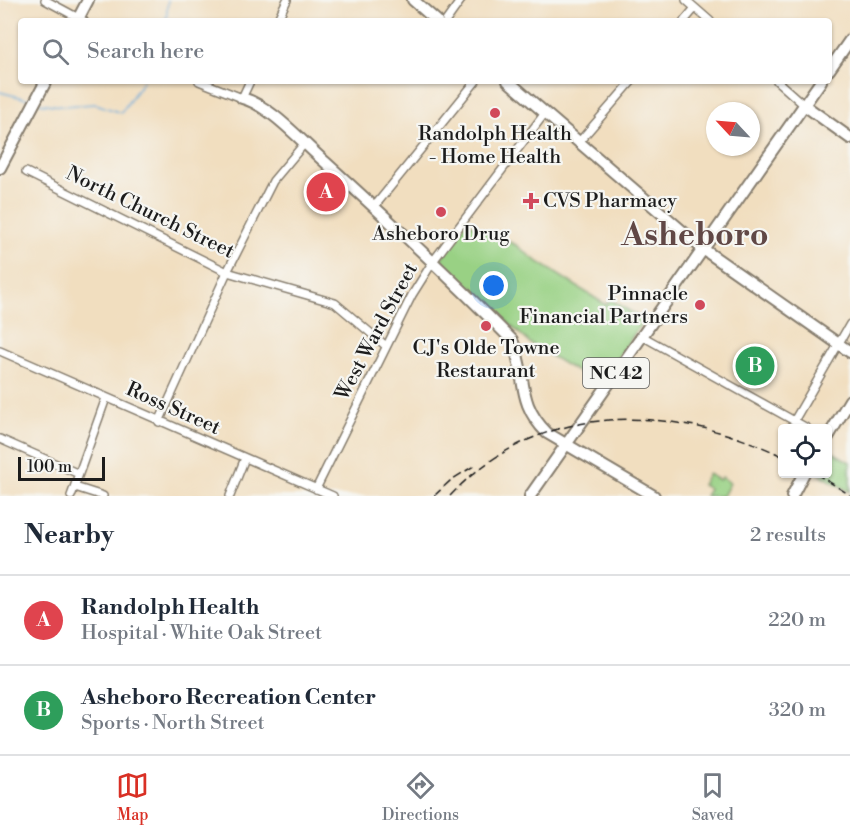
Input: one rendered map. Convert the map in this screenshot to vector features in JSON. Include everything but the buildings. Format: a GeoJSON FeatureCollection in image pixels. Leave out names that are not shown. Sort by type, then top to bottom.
{"type":"FeatureCollection","features":[{"type":"Feature","properties":{"kind":"main road"},"geometry":{"type":"LineString","coordinates":[[81,18],[88,0]]}},
{"type":"Feature","properties":{"kind":"main road"},"geometry":{"type":"LineString","coordinates":[[413,0],[434,18]]}},
{"type":"Feature","properties":{"kind":"main road"},"geometry":{"type":"LineString","coordinates":[[832,66],[850,40]]}},
{"type":"Feature","properties":{"kind":"main road"},"geometry":{"type":"LineString","coordinates":[[0,168],[44,84]]}},
{"type":"Feature","properties":{"kind":"main road"},"geometry":{"type":"LineString","coordinates":[[511,84],[703,249],[850,352]]}},
{"type":"Feature","properties":{"kind":"main road","name":"NC 42"},"geometry":{"type":"LineString","coordinates":[[530,496],[819,84]]}},
{"type":"Feature","properties":{"kind":"main road"},"geometry":{"type":"LineString","coordinates":[[242,98],[266,110],[434,260],[512,340],[518,353],[527,408],[533,419],[547,433],[565,446],[654,496]]}},
{"type":"Feature","properties":{"kind":"main road"},"geometry":{"type":"LineString","coordinates":[[804,105],[850,138]]}},
{"type":"Feature","properties":{"kind":"main road"},"geometry":{"type":"LineString","coordinates":[[832,430],[850,400]]}},
{"type":"Feature","properties":{"kind":"main road"},"geometry":{"type":"LineString","coordinates":[[792,496],[802,478]]}},
{"type":"Feature","properties":{"kind":"street"},"geometry":{"type":"LineString","coordinates":[[45,0],[76,18]]}},
{"type":"Feature","properties":{"kind":"street"},"geometry":{"type":"LineString","coordinates":[[278,18],[287,0]]}},
{"type":"Feature","properties":{"kind":"street"},"geometry":{"type":"LineString","coordinates":[[448,18],[461,0]]}},
{"type":"Feature","properties":{"kind":"street"},"geometry":{"type":"LineString","coordinates":[[686,0],[707,18]]}},
{"type":"Feature","properties":{"kind":"street"},"geometry":{"type":"LineString","coordinates":[[687,18],[695,8]]}},
{"type":"Feature","properties":{"kind":"street"},"geometry":{"type":"LineString","coordinates":[[207,84],[242,98],[249,84]]}},
{"type":"Feature","properties":{"kind":"street"},"geometry":{"type":"LineString","coordinates":[[374,207],[474,84]]}},
{"type":"Feature","properties":{"kind":"street"},"geometry":{"type":"LineString","coordinates":[[579,142],[629,84]]}},
{"type":"Feature","properties":{"kind":"street"},"geometry":{"type":"LineString","coordinates":[[780,84],[804,105]]}},
{"type":"Feature","properties":{"kind":"street","name":"West Ward Street"},"geometry":{"type":"LineString","coordinates":[[316,489],[412,295],[434,260],[545,113]]}},
{"type":"Feature","properties":{"kind":"street"},"geometry":{"type":"LineString","coordinates":[[159,422],[227,272],[273,181],[304,144]]}},
{"type":"Feature","properties":{"kind":"street","name":"North Church Street"},"geometry":{"type":"LineString","coordinates":[[26,172],[227,272],[335,303],[386,346]]}},
{"type":"Feature","properties":{"kind":"street"},"geometry":{"type":"LineString","coordinates":[[794,421],[850,324]]}},
{"type":"Feature","properties":{"kind":"street"},"geometry":{"type":"LineString","coordinates":[[642,336],[799,424]]}},
{"type":"Feature","properties":{"kind":"street"},"geometry":{"type":"LineString","coordinates":[[0,361],[2,352]]}},
{"type":"Feature","properties":{"kind":"street","name":"Ross Street"},"geometry":{"type":"LineString","coordinates":[[2,352],[333,496]]}},
{"type":"Feature","properties":{"kind":"street"},"geometry":{"type":"LineString","coordinates":[[71,496],[106,398]]}},
{"type":"Feature","properties":{"kind":"street"},"geometry":{"type":"LineString","coordinates":[[0,439],[80,474]]}},
{"type":"Feature","properties":{"kind":"street"},"geometry":{"type":"LineString","coordinates":[[230,496],[244,459]]}},
{"type":"Feature","properties":{"kind":"street"},"geometry":{"type":"LineString","coordinates":[[75,486],[103,496]]}},
{"type":"Feature","properties":{"kind":"green space"},"geometry":{"type":"Polygon","coordinates":[[[466,222],[516,245],[535,260],[606,305],[610,299],[644,320],[599,385],[531,344],[440,260],[466,222]]]}},
{"type":"Feature","properties":{"kind":"green space"},"geometry":{"type":"Polygon","coordinates":[[[832,452],[850,462],[850,492],[826,478],[832,478],[832,452]]]}},
{"type":"Feature","properties":{"kind":"green space"},"geometry":{"type":"Polygon","coordinates":[[[708,474],[719,480],[722,477],[730,483],[723,496],[705,496],[709,489],[702,485],[708,474]]]}},
{"type":"Feature","properties":{"kind":"waterway"},"geometry":{"type":"LineString","coordinates":[[166,18],[168,0]]}},
{"type":"Feature","properties":{"kind":"waterway"},"geometry":{"type":"LineString","coordinates":[[38,103],[61,106],[96,104],[121,113],[141,84]]}},
{"type":"Feature","properties":{"kind":"waterway"},"geometry":{"type":"LineString","coordinates":[[0,92],[31,100]]}},
{"type":"Feature","properties":{"kind":"railway"},"geometry":{"type":"LineString","coordinates":[[450,496],[485,465],[524,442],[565,427],[608,420],[652,420],[696,426],[740,439],[778,454]]}},
{"type":"Feature","properties":{"kind":"railway"},"geometry":{"type":"LineString","coordinates":[[434,496],[451,480],[477,464]]}},
{"type":"Feature","properties":{"kind":"railway"},"geometry":{"type":"LineString","coordinates":[[823,478],[850,495]]}},
{"type":"Feature","properties":{"kind":"place","name":"Randolph Health - Home Health"},"geometry":{"type":"Point","coordinates":[495,113]}},
{"type":"Feature","properties":{"kind":"place","name":"Randolph Health"},"geometry":{"type":"Point","coordinates":[326,192]}},
{"type":"Feature","properties":{"kind":"place","name":"CVS Pharmacy"},"geometry":{"type":"Point","coordinates":[531,201]}},
{"type":"Feature","properties":{"kind":"place","name":"Asheboro Drug"},"geometry":{"type":"Point","coordinates":[441,212]}},
{"type":"Feature","properties":{"kind":"place","name":"Pinnacle Financial Partners"},"geometry":{"type":"Point","coordinates":[700,305]}},
{"type":"Feature","properties":{"kind":"place","name":"CJ's Olde Towne Restaurant"},"geometry":{"type":"Point","coordinates":[486,326]}},
{"type":"Feature","properties":{"kind":"place","name":"Asheboro Recreation Center"},"geometry":{"type":"Point","coordinates":[755,366]}},
{"type":"Feature","properties":{"kind":"district","name":"Asheboro"},"geometry":{"type":"Point","coordinates":[695,235]}}]}
